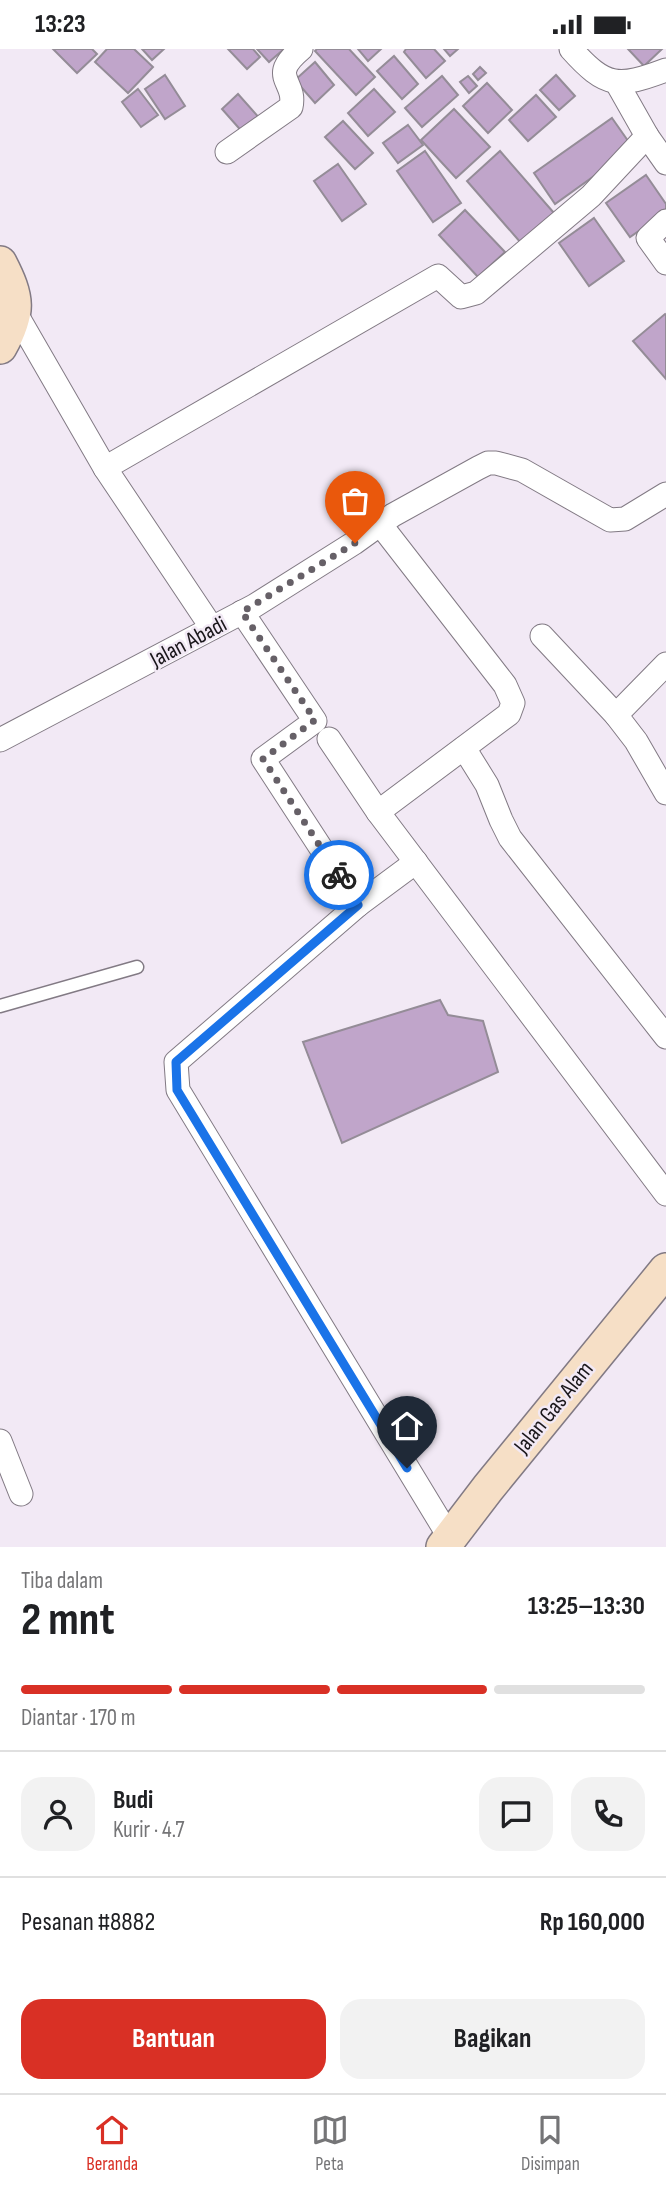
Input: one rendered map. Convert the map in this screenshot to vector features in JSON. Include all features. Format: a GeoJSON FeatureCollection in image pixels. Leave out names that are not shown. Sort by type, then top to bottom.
{"type":"FeatureCollection","features":[{"type":"Feature","properties":{"kind":"main road"},"geometry":{"type":"LineString","coordinates":[[0,263],[15,300],[10,330],[0,347]]}},
{"type":"Feature","properties":{"kind":"main road","name":"Jalan Gas Alam"},"geometry":{"type":"LineString","coordinates":[[447,1543],[488,1488],[666,1270]]}},
{"type":"Feature","properties":{"kind":"street"},"geometry":{"type":"LineString","coordinates":[[227,152],[291,107],[292,101],[284,72],[288,60],[301,49]]}},
{"type":"Feature","properties":{"kind":"street"},"geometry":{"type":"LineString","coordinates":[[570,49],[599,76],[618,83],[666,70]]}},
{"type":"Feature","properties":{"kind":"street"},"geometry":{"type":"LineString","coordinates":[[618,83],[666,163]]}},
{"type":"Feature","properties":{"kind":"street"},"geometry":{"type":"LineString","coordinates":[[105,468],[438,277],[461,297],[476,293],[591,196],[648,137]]}},
{"type":"Feature","properties":{"kind":"street"},"geometry":{"type":"LineString","coordinates":[[666,221],[648,238],[666,263]]}},
{"type":"Feature","properties":{"kind":"street"},"geometry":{"type":"LineString","coordinates":[[15,312],[105,468],[212,628]]}},
{"type":"Feature","properties":{"kind":"street","name":"Jalan Abadi"},"geometry":{"type":"LineString","coordinates":[[0,740],[242,612],[380,524],[488,463],[522,470],[610,520],[625,519],[666,494]]}},
{"type":"Feature","properties":{"kind":"street"},"geometry":{"type":"LineString","coordinates":[[378,812],[509,714],[513,703],[505,685],[380,524]]}},
{"type":"Feature","properties":{"kind":"street"},"geometry":{"type":"LineString","coordinates":[[242,612],[315,720],[263,759],[358,905]]}},
{"type":"Feature","properties":{"kind":"street"},"geometry":{"type":"LineString","coordinates":[[542,636],[616,715],[636,741],[666,793]]}},
{"type":"Feature","properties":{"kind":"street"},"geometry":{"type":"LineString","coordinates":[[616,715],[666,664]]}},
{"type":"Feature","properties":{"kind":"street"},"geometry":{"type":"LineString","coordinates":[[329,739],[378,812],[666,1193]]}},
{"type":"Feature","properties":{"kind":"street"},"geometry":{"type":"LineString","coordinates":[[464,748],[487,785],[510,838],[666,1037]]}},
{"type":"Feature","properties":{"kind":"street"},"geometry":{"type":"LineString","coordinates":[[416,862],[358,905],[176,1062],[177,1090],[447,1543]]}},
{"type":"Feature","properties":{"kind":"street"},"geometry":{"type":"LineString","coordinates":[[0,1441],[21,1494]]}},
{"type":"Feature","properties":{"kind":"lane"},"geometry":{"type":"LineString","coordinates":[[0,1006],[136,967]]}},
{"type":"Feature","properties":{"kind":"building"},"geometry":{"type":"Polygon","coordinates":[[[53,49],[92,49],[97,54],[77,73],[53,49]]]}},
{"type":"Feature","properties":{"kind":"building"},"geometry":{"type":"Polygon","coordinates":[[[107,49],[134,49],[153,67],[128,93],[95,62],[107,49]]]}},
{"type":"Feature","properties":{"kind":"building"},"geometry":{"type":"Polygon","coordinates":[[[142,49],[164,49],[152,60],[142,49]]]}},
{"type":"Feature","properties":{"kind":"building"},"geometry":{"type":"Polygon","coordinates":[[[228,49],[253,49],[260,57],[247,69],[228,49]]]}},
{"type":"Feature","properties":{"kind":"building"},"geometry":{"type":"Polygon","coordinates":[[[257,49],[284,49],[269,62],[257,49]]]}},
{"type":"Feature","properties":{"kind":"building"},"geometry":{"type":"Polygon","coordinates":[[[349,49],[375,77],[356,95],[315,51],[349,49]]]}},
{"type":"Feature","properties":{"kind":"building"},"geometry":{"type":"Polygon","coordinates":[[[358,49],[381,49],[368,61],[358,49]]]}},
{"type":"Feature","properties":{"kind":"building"},"geometry":{"type":"Polygon","coordinates":[[[406,49],[434,49],[445,61],[426,78],[404,52],[406,49]]]}},
{"type":"Feature","properties":{"kind":"building"},"geometry":{"type":"Polygon","coordinates":[[[444,49],[458,49],[450,56],[444,49]]]}},
{"type":"Feature","properties":{"kind":"building"},"geometry":{"type":"Polygon","coordinates":[[[628,49],[662,49],[644,66],[628,49]]]}},
{"type":"Feature","properties":{"kind":"building"},"geometry":{"type":"Polygon","coordinates":[[[394,56],[418,84],[402,99],[377,71],[394,56]]]}},
{"type":"Feature","properties":{"kind":"building"},"geometry":{"type":"Polygon","coordinates":[[[315,62],[334,85],[315,103],[295,80],[315,62]]]}},
{"type":"Feature","properties":{"kind":"building"},"geometry":{"type":"Polygon","coordinates":[[[480,67],[486,73],[478,80],[473,74],[480,67]]]}},
{"type":"Feature","properties":{"kind":"building"},"geometry":{"type":"Polygon","coordinates":[[[165,75],[185,106],[165,119],[145,89],[165,75]]]}},
{"type":"Feature","properties":{"kind":"building"},"geometry":{"type":"Polygon","coordinates":[[[556,75],[575,96],[559,110],[540,90],[556,75]]]}},
{"type":"Feature","properties":{"kind":"building"},"geometry":{"type":"Polygon","coordinates":[[[442,76],[458,95],[422,127],[405,108],[442,76]]]}},
{"type":"Feature","properties":{"kind":"building"},"geometry":{"type":"Polygon","coordinates":[[[468,76],[477,86],[469,93],[460,82],[468,76]]]}},
{"type":"Feature","properties":{"kind":"building"},"geometry":{"type":"Polygon","coordinates":[[[487,83],[512,110],[488,133],[463,106],[487,83]]]}},
{"type":"Feature","properties":{"kind":"building"},"geometry":{"type":"Polygon","coordinates":[[[138,89],[158,115],[141,127],[122,102],[138,89]]]}},
{"type":"Feature","properties":{"kind":"building"},"geometry":{"type":"Polygon","coordinates":[[[374,89],[395,112],[368,136],[348,113],[374,89]]]}},
{"type":"Feature","properties":{"kind":"building"},"geometry":{"type":"Polygon","coordinates":[[[238,94],[261,120],[245,135],[222,109],[238,94]]]}},
{"type":"Feature","properties":{"kind":"building"},"geometry":{"type":"Polygon","coordinates":[[[536,95],[556,117],[528,141],[509,120],[536,95]]]}},
{"type":"Feature","properties":{"kind":"building"},"geometry":{"type":"Polygon","coordinates":[[[454,109],[490,147],[456,178],[421,140],[454,109]]]}},
{"type":"Feature","properties":{"kind":"building"},"geometry":{"type":"Polygon","coordinates":[[[612,118],[633,148],[555,204],[534,173],[612,118]]]}},
{"type":"Feature","properties":{"kind":"building"},"geometry":{"type":"Polygon","coordinates":[[[343,121],[373,153],[355,169],[325,137],[343,121]]]}},
{"type":"Feature","properties":{"kind":"building"},"geometry":{"type":"Polygon","coordinates":[[[408,125],[423,145],[398,163],[383,143],[408,125]]]}},
{"type":"Feature","properties":{"kind":"building"},"geometry":{"type":"Polygon","coordinates":[[[425,151],[461,203],[433,222],[397,171],[425,151]]]}},
{"type":"Feature","properties":{"kind":"building"},"geometry":{"type":"Polygon","coordinates":[[[500,151],[554,213],[521,243],[467,181],[500,151]]]}},
{"type":"Feature","properties":{"kind":"building"},"geometry":{"type":"Polygon","coordinates":[[[338,164],[366,204],[342,221],[314,181],[338,164]]]}},
{"type":"Feature","properties":{"kind":"building"},"geometry":{"type":"Polygon","coordinates":[[[646,175],[666,204],[666,212],[630,237],[606,203],[646,175]]]}},
{"type":"Feature","properties":{"kind":"building"},"geometry":{"type":"Polygon","coordinates":[[[465,210],[505,252],[478,277],[439,235],[465,210]]]}},
{"type":"Feature","properties":{"kind":"building"},"geometry":{"type":"Polygon","coordinates":[[[594,218],[624,261],[589,286],[559,243],[594,218]]]}},
{"type":"Feature","properties":{"kind":"building"},"geometry":{"type":"Polygon","coordinates":[[[666,315],[666,379],[633,341],[666,315]]]}},
{"type":"Feature","properties":{"kind":"building"},"geometry":{"type":"Polygon","coordinates":[[[440,1000],[448,1015],[483,1021],[498,1072],[342,1143],[303,1042],[440,1000]]]}},
{"type":"Feature","properties":{"kind":"way so far"},"geometry":{"type":"LineString","coordinates":[[339,875],[263,759],[315,720],[242,612],[355,543]]}},
{"type":"Feature","properties":{"kind":"route"},"geometry":{"type":"LineString","coordinates":[[339,875],[358,905],[176,1062],[177,1090],[407,1468]]}}]}
